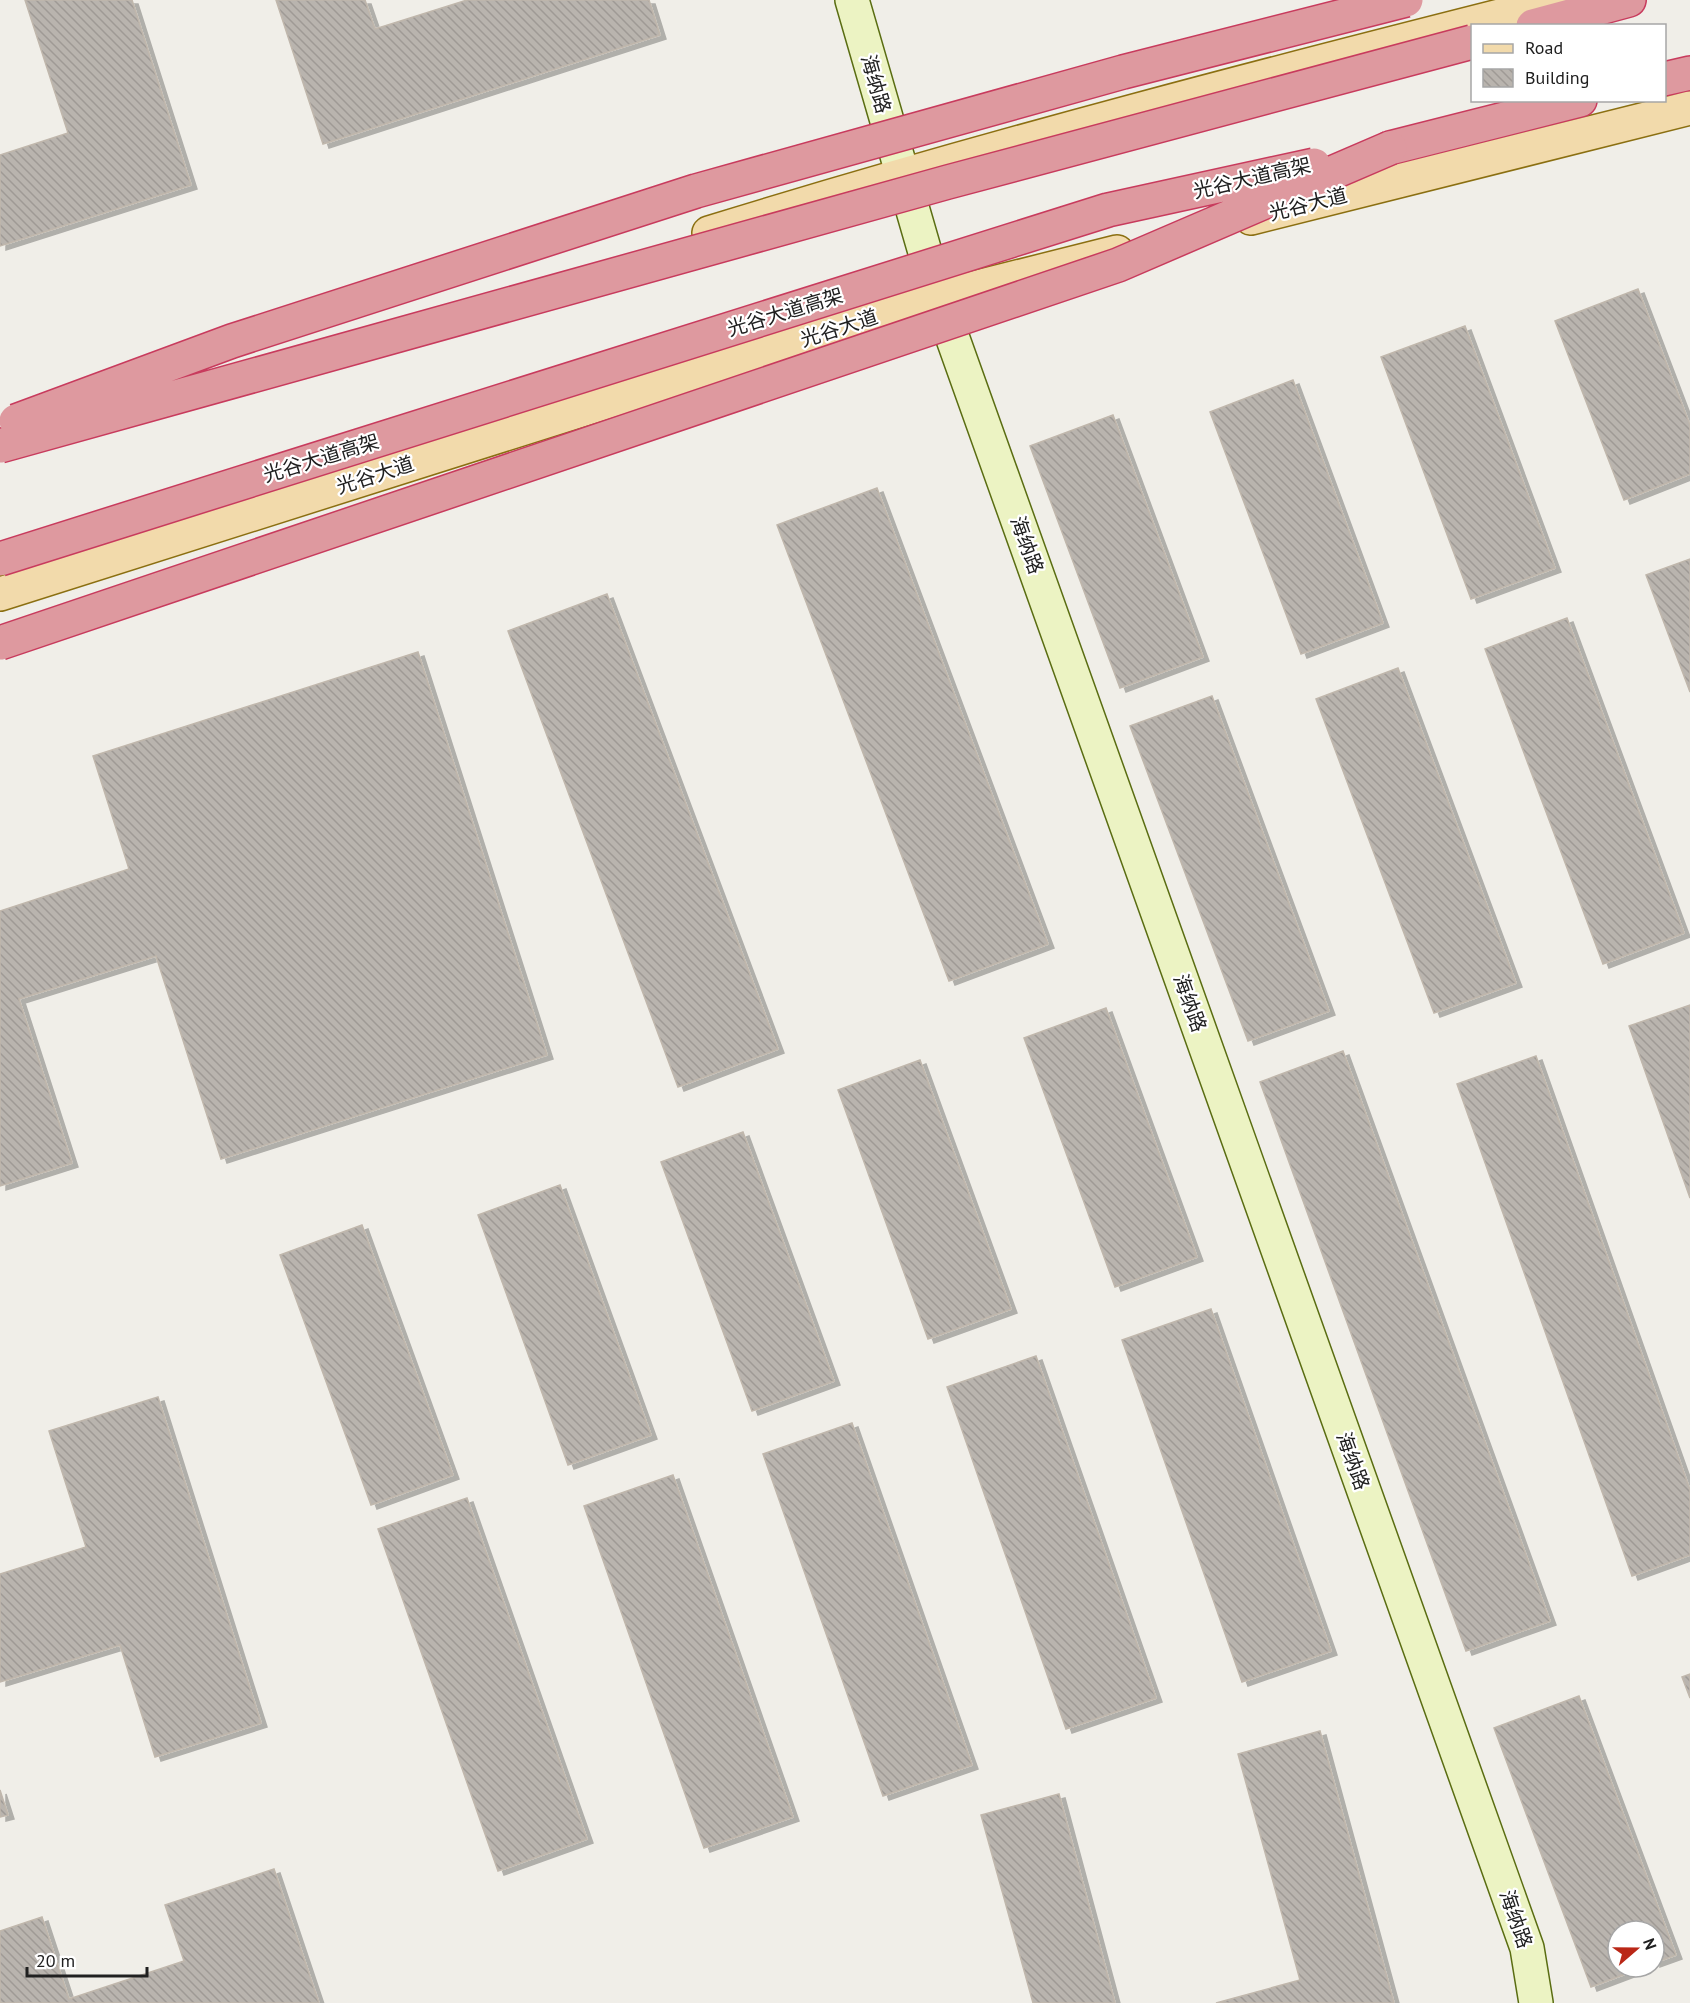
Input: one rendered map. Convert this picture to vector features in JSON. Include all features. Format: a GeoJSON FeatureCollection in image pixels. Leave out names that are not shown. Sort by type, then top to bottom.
{"type":"FeatureCollection","features":[{"type":"Feature","properties":{"kind":"highway"},"geometry":{"type":"LineString","coordinates":[[0,427],[232,341],[696,191],[1123,72],[1406,0]]}},
{"type":"Feature","properties":{"kind":"highway"},"geometry":{"type":"LineString","coordinates":[[1540,24],[1629,0]]}},
{"type":"Feature","properties":{"kind":"highway"},"geometry":{"type":"LineString","coordinates":[[0,446],[936,185],[1471,43]]}},
{"type":"Feature","properties":{"kind":"highway"},"geometry":{"type":"LineString","coordinates":[[1666,80],[1690,73]]}},
{"type":"Feature","properties":{"kind":"highway","name":"光谷大道高架"},"geometry":{"type":"LineString","coordinates":[[0,559],[1108,210],[1390,148],[1572,102]]}},
{"type":"Feature","properties":{"kind":"highway"},"geometry":{"type":"LineString","coordinates":[[0,643],[1118,265],[1390,148]]}},
{"type":"Feature","properties":{"kind":"main road","name":"海纳路"},"geometry":{"type":"LineString","coordinates":[[852,0],[938,297],[1523,1937],[1536,2003]]}},
{"type":"Feature","properties":{"kind":"main road"},"geometry":{"type":"LineString","coordinates":[[0,452],[901,173],[1292,68],[1563,0]]}},
{"type":"Feature","properties":{"kind":"main road","name":"光谷大道"},"geometry":{"type":"LineString","coordinates":[[0,594],[938,297],[1690,108]]}},
{"type":"Feature","properties":{"kind":"building"},"geometry":{"type":"Polygon","coordinates":[[[25,0],[132,0],[191,185],[0,246],[0,155],[68,133],[25,0]]]}},
{"type":"Feature","properties":{"kind":"building"},"geometry":{"type":"Polygon","coordinates":[[[276,0],[365,0],[375,29],[467,0],[649,0],[660,35],[323,144],[276,0]]]}},
{"type":"Feature","properties":{"kind":"building"},"geometry":{"type":"Polygon","coordinates":[[[1638,289],[1690,425],[1690,474],[1624,500],[1555,321],[1638,289]]]}},
{"type":"Feature","properties":{"kind":"building"},"geometry":{"type":"Polygon","coordinates":[[[1465,326],[1555,568],[1471,599],[1381,357],[1465,326]]]}},
{"type":"Feature","properties":{"kind":"building"},"geometry":{"type":"Polygon","coordinates":[[[1293,380],[1383,623],[1301,654],[1210,412],[1293,380]]]}},
{"type":"Feature","properties":{"kind":"building"},"geometry":{"type":"Polygon","coordinates":[[[1113,415],[1203,657],[1120,688],[1030,446],[1113,415]]]}},
{"type":"Feature","properties":{"kind":"building"},"geometry":{"type":"Polygon","coordinates":[[[877,488],[1048,944],[949,981],[777,525],[877,488]]]}},
{"type":"Feature","properties":{"kind":"building"},"geometry":{"type":"Polygon","coordinates":[[[1690,559],[1690,692],[1646,575],[1690,559]]]}},
{"type":"Feature","properties":{"kind":"building"},"geometry":{"type":"Polygon","coordinates":[[[607,594],[778,1049],[678,1087],[508,631],[607,594]]]}},
{"type":"Feature","properties":{"kind":"building"},"geometry":{"type":"Polygon","coordinates":[[[1567,618],[1684,933],[1603,964],[1485,649],[1567,618]]]}},
{"type":"Feature","properties":{"kind":"building"},"geometry":{"type":"Polygon","coordinates":[[[418,652],[547,1055],[221,1159],[156,956],[19,999],[72,1163],[0,1186],[0,911],[129,869],[93,756],[418,652]]]}},
{"type":"Feature","properties":{"kind":"building"},"geometry":{"type":"Polygon","coordinates":[[[1398,668],[1516,983],[1434,1013],[1316,699],[1398,668]]]}},
{"type":"Feature","properties":{"kind":"building"},"geometry":{"type":"Polygon","coordinates":[[[1212,696],[1329,1011],[1248,1041],[1130,726],[1212,696]]]}},
{"type":"Feature","properties":{"kind":"building"},"geometry":{"type":"Polygon","coordinates":[[[1690,1005],[1690,1198],[1629,1026],[1690,1005]]]}},
{"type":"Feature","properties":{"kind":"building"},"geometry":{"type":"Polygon","coordinates":[[[1106,1008],[1197,1257],[1115,1287],[1024,1038],[1106,1008]]]}},
{"type":"Feature","properties":{"kind":"building"},"geometry":{"type":"Polygon","coordinates":[[[1343,1051],[1550,1621],[1466,1651],[1260,1082],[1343,1051]]]}},
{"type":"Feature","properties":{"kind":"building"},"geometry":{"type":"Polygon","coordinates":[[[1536,1056],[1690,1490],[1690,1555],[1632,1576],[1457,1084],[1536,1056]]]}},
{"type":"Feature","properties":{"kind":"building"},"geometry":{"type":"Polygon","coordinates":[[[920,1060],[1011,1309],[928,1339],[838,1090],[920,1060]]]}},
{"type":"Feature","properties":{"kind":"building"},"geometry":{"type":"Polygon","coordinates":[[[743,1132],[834,1381],[752,1411],[661,1162],[743,1132]]]}},
{"type":"Feature","properties":{"kind":"building"},"geometry":{"type":"Polygon","coordinates":[[[560,1185],[651,1435],[568,1465],[478,1215],[560,1185]]]}},
{"type":"Feature","properties":{"kind":"building"},"geometry":{"type":"Polygon","coordinates":[[[362,1225],[453,1475],[371,1505],[280,1255],[362,1225]]]}},
{"type":"Feature","properties":{"kind":"building"},"geometry":{"type":"Polygon","coordinates":[[[1211,1309],[1331,1651],[1242,1682],[1122,1340],[1211,1309]]]}},
{"type":"Feature","properties":{"kind":"building"},"geometry":{"type":"Polygon","coordinates":[[[1036,1356],[1156,1698],[1066,1729],[947,1387],[1036,1356]]]}},
{"type":"Feature","properties":{"kind":"building"},"geometry":{"type":"Polygon","coordinates":[[[158,1397],[261,1723],[155,1757],[120,1645],[0,1682],[0,1574],[86,1547],[49,1431],[158,1397]]]}},
{"type":"Feature","properties":{"kind":"building"},"geometry":{"type":"Polygon","coordinates":[[[852,1423],[972,1765],[883,1796],[763,1454],[852,1423]]]}},
{"type":"Feature","properties":{"kind":"building"},"geometry":{"type":"Polygon","coordinates":[[[673,1475],[793,1817],[704,1848],[584,1506],[673,1475]]]}},
{"type":"Feature","properties":{"kind":"building"},"geometry":{"type":"Polygon","coordinates":[[[467,1498],[587,1839],[498,1871],[378,1529],[467,1498]]]}},
{"type":"Feature","properties":{"kind":"building"},"geometry":{"type":"Polygon","coordinates":[[[1690,1674],[1690,1698],[1682,1677],[1690,1674]]]}},
{"type":"Feature","properties":{"kind":"building"},"geometry":{"type":"Polygon","coordinates":[[[1579,1696],[1663,1919],[1606,1919],[1606,1979],[1612,1979],[1591,1987],[1494,1728],[1579,1696]]]}},
{"type":"Feature","properties":{"kind":"building"},"geometry":{"type":"Polygon","coordinates":[[[1320,1731],[1394,2003],[1216,2003],[1300,1980],[1238,1754],[1320,1731]]]}},
{"type":"Feature","properties":{"kind":"building"},"geometry":{"type":"Polygon","coordinates":[[[0,1790],[8,1815],[0,1817],[0,1790]]]}},
{"type":"Feature","properties":{"kind":"building"},"geometry":{"type":"Polygon","coordinates":[[[1059,1794],[1115,2003],[1033,2003],[981,1815],[1059,1794]]]}},
{"type":"Feature","properties":{"kind":"building"},"geometry":{"type":"Polygon","coordinates":[[[274,1869],[319,2003],[0,2003],[0,1931],[42,1917],[69,1999],[184,1961],[165,1905],[274,1869]]]}},
{"type":"Feature","properties":{"kind":"building"},"geometry":{"type":"Polygon","coordinates":[[[1666,1928],[1676,1955],[1666,1959],[1666,1928]]]}}]}
